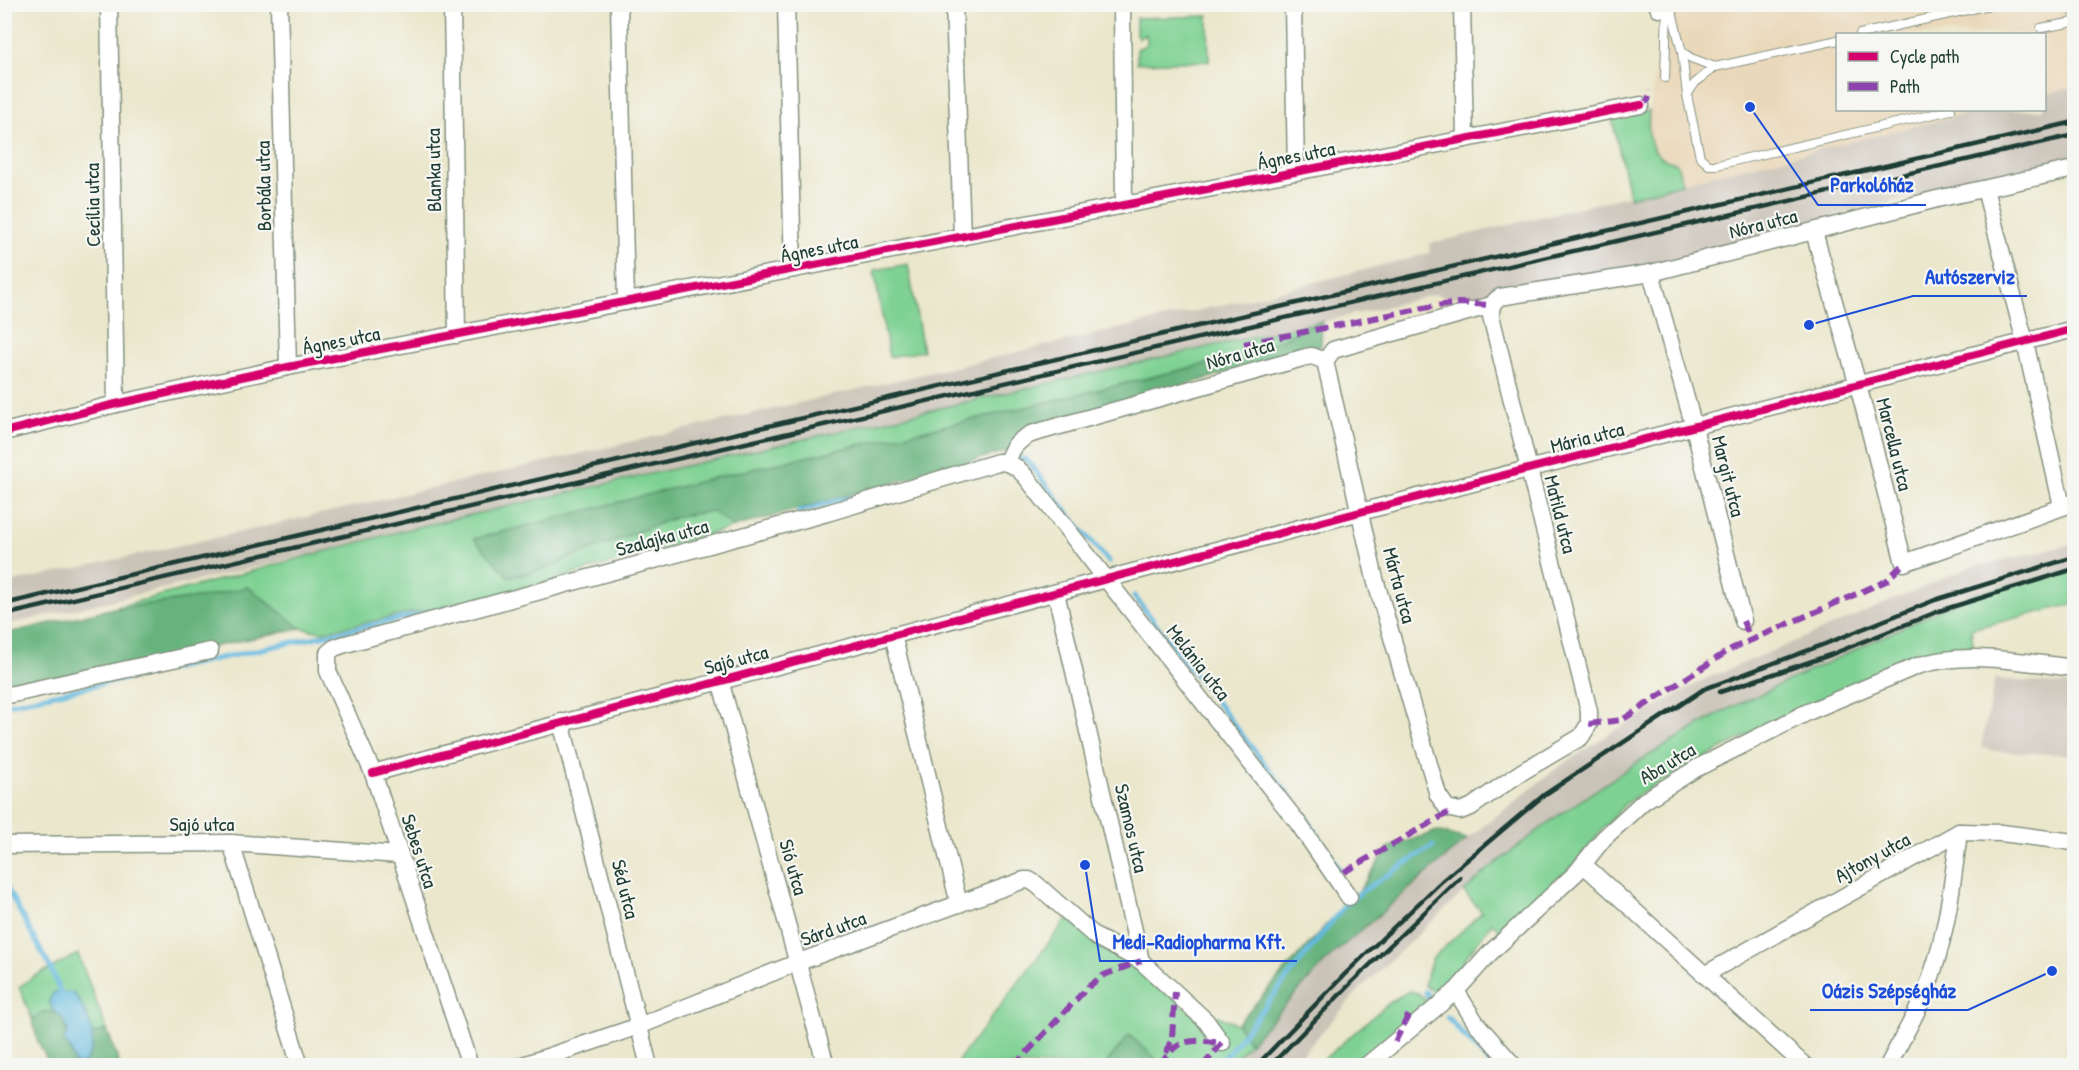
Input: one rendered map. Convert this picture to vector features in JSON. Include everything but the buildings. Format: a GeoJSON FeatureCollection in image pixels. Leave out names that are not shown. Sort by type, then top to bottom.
{"type":"FeatureCollection","features":[{"type":"Feature","properties":{"kind":"street","name":"Cecília utca"},"geometry":{"type":"LineString","coordinates":[[109,4],[116,404]]}},
{"type":"Feature","properties":{"kind":"street","name":"Borbála utca"},"geometry":{"type":"LineString","coordinates":[[279,4],[288,368]]}},
{"type":"Feature","properties":{"kind":"street","name":"Blanka utca"},"geometry":{"type":"LineString","coordinates":[[452,4],[457,335]]}},
{"type":"Feature","properties":{"kind":"street"},"geometry":{"type":"LineString","coordinates":[[619,4],[626,302]]}},
{"type":"Feature","properties":{"kind":"street"},"geometry":{"type":"LineString","coordinates":[[786,4],[793,269]]}},
{"type":"Feature","properties":{"kind":"street"},"geometry":{"type":"LineString","coordinates":[[954,4],[962,237]]}},
{"type":"Feature","properties":{"kind":"street"},"geometry":{"type":"LineString","coordinates":[[1122,4],[1124,205]]}},
{"type":"Feature","properties":{"kind":"street"},"geometry":{"type":"LineString","coordinates":[[1293,4],[1296,172]]}},
{"type":"Feature","properties":{"kind":"street"},"geometry":{"type":"LineString","coordinates":[[1462,4],[1465,139]]}},
{"type":"Feature","properties":{"kind":"street"},"geometry":{"type":"LineString","coordinates":[[2073,4],[2074,10]]}},
{"type":"Feature","properties":{"kind":"street","name":"Ágnes utca"},"geometry":{"type":"LineString","coordinates":[[4,432],[116,404],[288,368],[1641,105]]}},
{"type":"Feature","properties":{"kind":"street","name":"Nóra utca"},"geometry":{"type":"LineString","coordinates":[[1009,456],[1020,439],[1031,434],[1306,357],[1312,356],[1324,361],[1333,350],[1494,302],[1500,297],[1651,273],[1985,189],[2074,169]]}},
{"type":"Feature","properties":{"kind":"street"},"geometry":{"type":"LineString","coordinates":[[1985,189],[2068,505]]}},
{"type":"Feature","properties":{"kind":"street","name":"Marcella utca"},"geometry":{"type":"LineString","coordinates":[[1814,232],[1858,385],[1904,563],[2068,505]]}},
{"type":"Feature","properties":{"kind":"street","name":"Margit utca"},"geometry":{"type":"LineString","coordinates":[[1651,273],[1694,427],[1743,621]]}},
{"type":"Feature","properties":{"kind":"street","name":"Matild utca"},"geometry":{"type":"LineString","coordinates":[[1453,810],[1460,811],[1471,807],[1520,773],[1581,737],[1589,724],[1589,711],[1491,316],[1494,302]]}},
{"type":"Feature","properties":{"kind":"street","name":"Mária utca"},"geometry":{"type":"LineString","coordinates":[[1108,580],[1360,512],[2074,329]]}},
{"type":"Feature","properties":{"kind":"street","name":"Márta utca"},"geometry":{"type":"LineString","coordinates":[[1324,361],[1375,579],[1438,795],[1446,808],[1453,810]]}},
{"type":"Feature","properties":{"kind":"street","name":"Melánia utca"},"geometry":{"type":"LineString","coordinates":[[1009,456],[1298,823],[1349,897]]}},
{"type":"Feature","properties":{"kind":"street","name":"Szalajka utca"},"geometry":{"type":"LineString","coordinates":[[328,653],[342,645],[827,513],[1009,456]]}},
{"type":"Feature","properties":{"kind":"street","name":"Sajó utca"},"geometry":{"type":"LineString","coordinates":[[373,773],[720,680],[1108,580]]}},
{"type":"Feature","properties":{"kind":"street","name":"Szamos utca"},"geometry":{"type":"LineString","coordinates":[[1056,593],[1142,961]]}},
{"type":"Feature","properties":{"kind":"street"},"geometry":{"type":"LineString","coordinates":[[893,635],[959,904]]}},
{"type":"Feature","properties":{"kind":"street"},"geometry":{"type":"LineString","coordinates":[[4,696],[210,651]]}},
{"type":"Feature","properties":{"kind":"street","name":"Sebes utca"},"geometry":{"type":"LineString","coordinates":[[328,653],[328,671],[373,773],[470,1065]]}},
{"type":"Feature","properties":{"kind":"street","name":"Aba utca"},"geometry":{"type":"LineString","coordinates":[[1366,1065],[1456,991],[1489,954],[1584,865],[1604,838],[1644,801],[1697,768],[1808,712],[1917,666],[1950,658],[1977,658],[2074,668]]}},
{"type":"Feature","properties":{"kind":"street","name":"Sió utca"},"geometry":{"type":"LineString","coordinates":[[720,680],[826,1065]]}},
{"type":"Feature","properties":{"kind":"street","name":"Séd utca"},"geometry":{"type":"LineString","coordinates":[[561,722],[650,1065]]}},
{"type":"Feature","properties":{"kind":"street"},"geometry":{"type":"LineString","coordinates":[[1888,1065],[1924,994],[1938,954],[1959,832],[2001,833],[2074,842]]}},
{"type":"Feature","properties":{"kind":"street","name":"Ajtony utca"},"geometry":{"type":"LineString","coordinates":[[1704,975],[1959,832]]}},
{"type":"Feature","properties":{"kind":"street"},"geometry":{"type":"LineString","coordinates":[[231,843],[300,1065]]}},
{"type":"Feature","properties":{"kind":"street","name":"Sajó utca"},"geometry":{"type":"LineString","coordinates":[[4,845],[231,843],[399,855]]}},
{"type":"Feature","properties":{"kind":"street"},"geometry":{"type":"LineString","coordinates":[[1584,865],[1805,1065]]}},
{"type":"Feature","properties":{"kind":"street","name":"Sárd utca"},"geometry":{"type":"LineString","coordinates":[[520,1065],[639,1026],[799,962],[1024,880],[1029,880],[1053,898],[1096,937],[1142,961]]}},
{"type":"Feature","properties":{"kind":"street"},"geometry":{"type":"LineString","coordinates":[[1142,961],[1206,1021],[1222,1043]]}},
{"type":"Feature","properties":{"kind":"street"},"geometry":{"type":"LineString","coordinates":[[1456,991],[1476,1023],[1514,1065]]}},
{"type":"Feature","properties":{"kind":"lane"},"geometry":{"type":"LineString","coordinates":[[1864,33],[1994,4]]}},
{"type":"Feature","properties":{"kind":"lane"},"geometry":{"type":"LineString","coordinates":[[1663,6],[1682,52],[1687,95],[1700,157],[1710,165],[1947,111]]}},
{"type":"Feature","properties":{"kind":"lane"},"geometry":{"type":"LineString","coordinates":[[1663,6],[1665,78]]}},
{"type":"Feature","properties":{"kind":"lane"},"geometry":{"type":"LineString","coordinates":[[2042,28],[2074,22]]}},
{"type":"Feature","properties":{"kind":"lane"},"geometry":{"type":"LineString","coordinates":[[1687,95],[1695,83],[1714,68],[1836,39]]}},
{"type":"Feature","properties":{"kind":"lane"},"geometry":{"type":"LineString","coordinates":[[1682,52],[1714,68]]}},
{"type":"Feature","properties":{"kind":"shaded area"},"geometry":{"type":"Polygon","coordinates":[[[1660,5],[2074,5],[2074,87],[2046,94],[2046,33],[1836,33],[1836,111],[1978,111],[1682,184],[1677,163],[1671,162],[1655,150],[1647,134],[1662,13],[1660,5]]]}},
{"type":"Feature","properties":{"kind":"shaded area"},"geometry":{"type":"Polygon","coordinates":[[[2074,87],[2074,159],[1860,209],[1677,259],[1480,295],[1445,298],[1436,294],[5,625],[4,584],[246,531],[1265,295],[1430,253],[1429,244],[1978,111],[2046,111],[2046,94],[2074,87]]]}},
{"type":"Feature","properties":{"kind":"shaded area"},"geometry":{"type":"Polygon","coordinates":[[[2074,544],[2074,571],[1974,594],[1638,762],[1553,819],[1486,871],[1360,989],[1293,1065],[1228,1066],[1331,956],[1467,839],[1557,768],[1614,731],[1701,681],[1971,567],[2074,544]]]}},
{"type":"Feature","properties":{"kind":"shaded area"},"geometry":{"type":"Polygon","coordinates":[[[1995,678],[2074,685],[2074,755],[1994,751],[1981,747],[1995,678]]]}},
{"type":"Feature","properties":{"kind":"green space"},"geometry":{"type":"Polygon","coordinates":[[[1208,16],[1209,61],[1137,63],[1137,48],[1147,43],[1146,34],[1139,38],[1136,34],[1136,18],[1208,16]]]}},
{"type":"Feature","properties":{"kind":"green space"},"geometry":{"type":"Polygon","coordinates":[[[1649,111],[1648,128],[1651,144],[1660,156],[1667,161],[1677,163],[1682,184],[1630,197],[1612,119],[1649,111]]]}},
{"type":"Feature","properties":{"kind":"green space"},"geometry":{"type":"Polygon","coordinates":[[[908,264],[923,351],[889,357],[874,270],[908,264]]]}},
{"type":"Feature","properties":{"kind":"green space"},"geometry":{"type":"Polygon","coordinates":[[[1322,321],[1248,354],[717,477],[509,577],[532,573],[676,517],[712,511],[734,527],[524,589],[321,632],[301,628],[248,587],[205,597],[106,610],[409,529],[1322,321]]]}},
{"type":"Feature","properties":{"kind":"green space"},"geometry":{"type":"Polygon","coordinates":[[[1322,321],[1321,346],[1132,400],[1003,452],[734,527],[712,511],[676,517],[532,573],[509,577],[474,539],[717,477],[1248,354],[1322,321]]]}},
{"type":"Feature","properties":{"kind":"green space"},"geometry":{"type":"Polygon","coordinates":[[[2074,571],[2074,604],[1971,629],[1974,650],[1916,653],[1738,740],[1626,803],[1578,861],[1501,931],[1492,923],[1445,985],[1434,992],[1424,985],[1432,959],[1482,912],[1464,892],[1486,871],[1553,819],[1638,762],[1722,712],[1974,594],[2074,571]]]}},
{"type":"Feature","properties":{"kind":"green space"},"geometry":{"type":"Polygon","coordinates":[[[248,587],[301,628],[5,691],[4,634],[106,610],[205,597],[248,587]]]}},
{"type":"Feature","properties":{"kind":"green space"},"geometry":{"type":"Polygon","coordinates":[[[1437,831],[1467,839],[1331,956],[1250,1043],[1237,1024],[1359,891],[1388,848],[1437,831]]]}},
{"type":"Feature","properties":{"kind":"green space"},"geometry":{"type":"Polygon","coordinates":[[[1067,919],[1140,966],[1205,1024],[1218,1016],[1237,1024],[1250,1043],[1228,1065],[1163,1065],[1129,1035],[1105,1065],[954,1066],[1067,919]]]}},
{"type":"Feature","properties":{"kind":"green space"},"geometry":{"type":"Polygon","coordinates":[[[78,954],[107,1030],[92,1034],[87,1013],[60,991],[53,994],[49,1001],[54,1012],[43,1012],[32,1019],[19,987],[33,977],[78,954]]]}},
{"type":"Feature","properties":{"kind":"green space"},"geometry":{"type":"Polygon","coordinates":[[[1409,991],[1418,993],[1426,1000],[1420,1013],[1357,1065],[1316,1066],[1391,1001],[1409,991]]]}},
{"type":"Feature","properties":{"kind":"green space"},"geometry":{"type":"Polygon","coordinates":[[[43,1012],[58,1014],[62,1017],[74,1063],[81,1065],[50,1065],[38,1042],[32,1019],[43,1012]]]}},
{"type":"Feature","properties":{"kind":"green space"},"geometry":{"type":"Polygon","coordinates":[[[107,1030],[120,1065],[81,1065],[88,1059],[91,1051],[92,1034],[107,1030]]]}},
{"type":"Feature","properties":{"kind":"green space"},"geometry":{"type":"Polygon","coordinates":[[[1129,1035],[1163,1065],[1105,1065],[1129,1035]]]}},
{"type":"Feature","properties":{"kind":"water"},"geometry":{"type":"Polygon","coordinates":[[[60,991],[74,993],[91,1029],[91,1049],[81,1065],[74,1063],[71,1050],[64,1041],[68,1031],[62,1017],[54,1012],[49,1001],[53,993],[60,991]]]}},
{"type":"Feature","properties":{"kind":"waterway"},"geometry":{"type":"LineString","coordinates":[[1014,456],[1027,460],[1109,562]]}},
{"type":"Feature","properties":{"kind":"waterway"},"geometry":{"type":"LineString","coordinates":[[799,512],[848,498]]}},
{"type":"Feature","properties":{"kind":"waterway"},"geometry":{"type":"LineString","coordinates":[[1134,596],[1306,817],[1339,869]]}},
{"type":"Feature","properties":{"kind":"waterway"},"geometry":{"type":"LineString","coordinates":[[4,705],[446,609]]}},
{"type":"Feature","properties":{"kind":"waterway"},"geometry":{"type":"LineString","coordinates":[[1216,1066],[1344,906],[1361,892],[1433,846]]}},
{"type":"Feature","properties":{"kind":"waterway"},"geometry":{"type":"LineString","coordinates":[[4,883],[51,969],[60,991]]}},
{"type":"Feature","properties":{"kind":"waterway"},"geometry":{"type":"LineString","coordinates":[[1425,992],[1432,1000]]}},
{"type":"Feature","properties":{"kind":"waterway"},"geometry":{"type":"LineString","coordinates":[[1447,1017],[1492,1066]]}},
{"type":"Feature","properties":{"kind":"railway"},"geometry":{"type":"LineString","coordinates":[[4,604],[2074,122]]}},
{"type":"Feature","properties":{"kind":"railway"},"geometry":{"type":"LineString","coordinates":[[4,615],[2074,135]]}},
{"type":"Feature","properties":{"kind":"railway"},"geometry":{"type":"LineString","coordinates":[[1256,1066],[1346,973],[1442,881],[1544,795],[1704,689],[1935,600],[2074,557]]}},
{"type":"Feature","properties":{"kind":"railway"},"geometry":{"type":"LineString","coordinates":[[1720,692],[1830,655],[1939,611],[2074,569]]}},
{"type":"Feature","properties":{"kind":"railway"},"geometry":{"type":"LineString","coordinates":[[1270,1066],[1352,982],[1460,878]]}},
{"type":"Feature","properties":{"kind":"marked path"},"geometry":{"type":"LineString","coordinates":[[2073,4],[2074,10]]}},
{"type":"Feature","properties":{"kind":"marked path"},"geometry":{"type":"LineString","coordinates":[[1641,105],[1648,100],[1651,91]]}},
{"type":"Feature","properties":{"kind":"marked path"},"geometry":{"type":"LineString","coordinates":[[1244,344],[1429,307],[1459,303],[1492,305]]}},
{"type":"Feature","properties":{"kind":"marked path"},"geometry":{"type":"LineString","coordinates":[[1589,724],[1622,720],[1731,649],[1886,581],[1904,563]]}},
{"type":"Feature","properties":{"kind":"marked path"},"geometry":{"type":"LineString","coordinates":[[1743,621],[1751,640]]}},
{"type":"Feature","properties":{"kind":"marked path"},"geometry":{"type":"LineString","coordinates":[[1344,872],[1453,810]]}},
{"type":"Feature","properties":{"kind":"marked path"},"geometry":{"type":"LineString","coordinates":[[1014,1066],[1088,987],[1104,975],[1141,961]]}},
{"type":"Feature","properties":{"kind":"marked path"},"geometry":{"type":"LineString","coordinates":[[1166,1053],[1172,1038],[1175,992]]}},
{"type":"Feature","properties":{"kind":"marked path"},"geometry":{"type":"LineString","coordinates":[[1395,1042],[1411,1010]]}},
{"type":"Feature","properties":{"kind":"marked path"},"geometry":{"type":"LineString","coordinates":[[1161,1066],[1166,1057],[1179,1045],[1195,1041],[1222,1043]]}},
{"type":"Feature","properties":{"kind":"marked path"},"geometry":{"type":"LineString","coordinates":[[1203,1066],[1222,1043]]}},
{"type":"Feature","properties":{"kind":"cycle path"},"geometry":{"type":"LineString","coordinates":[[4,432],[116,404],[288,367],[1641,105]]}},
{"type":"Feature","properties":{"kind":"cycle path"},"geometry":{"type":"LineString","coordinates":[[373,773],[1360,512],[2074,329]]}},
{"type":"Feature","properties":{"kind":"place","name":"Parkolóház"},"geometry":{"type":"Point","coordinates":[1750,107]}},
{"type":"Feature","properties":{"kind":"place","name":"Autószerviz"},"geometry":{"type":"Point","coordinates":[1809,325]}},
{"type":"Feature","properties":{"kind":"place","name":"Medi-Radiopharma Kft."},"geometry":{"type":"Point","coordinates":[1085,865]}},
{"type":"Feature","properties":{"kind":"place","name":"Oázis Szépségház"},"geometry":{"type":"Point","coordinates":[2052,971]}}]}
